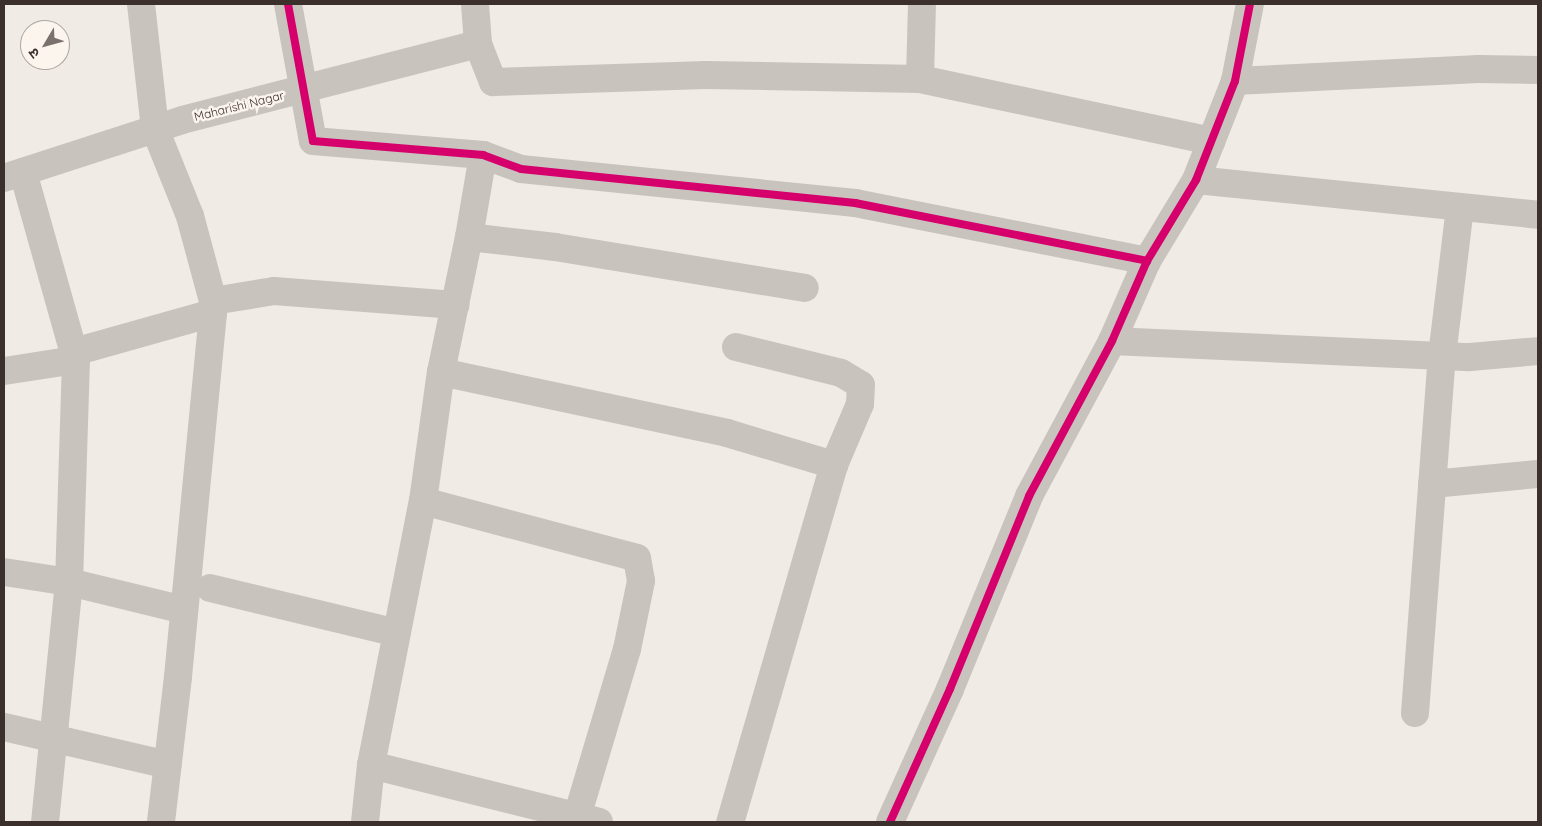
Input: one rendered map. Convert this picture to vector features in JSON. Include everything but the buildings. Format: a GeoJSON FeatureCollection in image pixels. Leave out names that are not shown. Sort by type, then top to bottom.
{"type":"FeatureCollection","features":[{"type":"Feature","properties":{"kind":"street"},"geometry":{"type":"LineString","coordinates":[[141,4],[155,129],[190,216],[213,307],[184,610],[161,822]]}},
{"type":"Feature","properties":{"kind":"street"},"geometry":{"type":"LineString","coordinates":[[288,4],[313,140],[482,155],[521,169],[855,203],[1147,261]]}},
{"type":"Feature","properties":{"kind":"street"},"geometry":{"type":"LineString","coordinates":[[474,4],[478,44],[493,82],[706,75],[920,79],[1211,141]]}},
{"type":"Feature","properties":{"kind":"street"},"geometry":{"type":"LineString","coordinates":[[920,79],[922,4]]}},
{"type":"Feature","properties":{"kind":"street"},"geometry":{"type":"LineString","coordinates":[[890,822],[950,689],[1029,496],[1112,342],[1147,261],[1196,180],[1235,81],[1250,4]]}},
{"type":"Feature","properties":{"kind":"street","name":"Maharishi Nagar"},"geometry":{"type":"LineString","coordinates":[[13,175],[155,129],[478,44]]}},
{"type":"Feature","properties":{"kind":"street"},"geometry":{"type":"LineString","coordinates":[[1235,81],[1479,69],[1538,70]]}},
{"type":"Feature","properties":{"kind":"street"},"geometry":{"type":"LineString","coordinates":[[365,822],[371,765],[423,501],[441,372],[469,237],[482,155]]}},
{"type":"Feature","properties":{"kind":"street"},"geometry":{"type":"LineString","coordinates":[[13,175],[75,356],[69,582],[44,822]]}},
{"type":"Feature","properties":{"kind":"street"},"geometry":{"type":"LineString","coordinates":[[1196,180],[1538,215]]}},
{"type":"Feature","properties":{"kind":"street"},"geometry":{"type":"LineString","coordinates":[[1415,713],[1442,356],[1460,207]]}},
{"type":"Feature","properties":{"kind":"street"},"geometry":{"type":"LineString","coordinates":[[469,237],[554,247],[805,288]]}},
{"type":"Feature","properties":{"kind":"street"},"geometry":{"type":"LineString","coordinates":[[4,372],[75,356],[213,307],[274,291],[455,305]]}},
{"type":"Feature","properties":{"kind":"street"},"geometry":{"type":"LineString","coordinates":[[1112,342],[1470,357],[1538,351]]}},
{"type":"Feature","properties":{"kind":"street"},"geometry":{"type":"LineString","coordinates":[[730,822],[834,465],[860,404],[860,385],[841,373],[736,347]]}},
{"type":"Feature","properties":{"kind":"street"},"geometry":{"type":"LineString","coordinates":[[441,372],[727,433],[834,465]]}},
{"type":"Feature","properties":{"kind":"street"},"geometry":{"type":"LineString","coordinates":[[1432,484],[1538,474]]}},
{"type":"Feature","properties":{"kind":"street"},"geometry":{"type":"LineString","coordinates":[[371,765],[588,819],[641,581],[637,558],[423,501]]}},
{"type":"Feature","properties":{"kind":"street"},"geometry":{"type":"LineString","coordinates":[[4,572],[69,582],[184,610]]}},
{"type":"Feature","properties":{"kind":"street"},"geometry":{"type":"LineString","coordinates":[[210,588],[397,632]]}},
{"type":"Feature","properties":{"kind":"street"},"geometry":{"type":"LineString","coordinates":[[4,727],[168,765]]}},
{"type":"Feature","properties":{"kind":"cycle path"},"geometry":{"type":"LineString","coordinates":[[288,4],[313,141],[483,155],[521,169],[855,203],[1147,261]]}},
{"type":"Feature","properties":{"kind":"cycle path"},"geometry":{"type":"LineString","coordinates":[[890,822],[950,689],[1029,496],[1112,341],[1147,261],[1196,180],[1235,81],[1250,4]]}}]}
